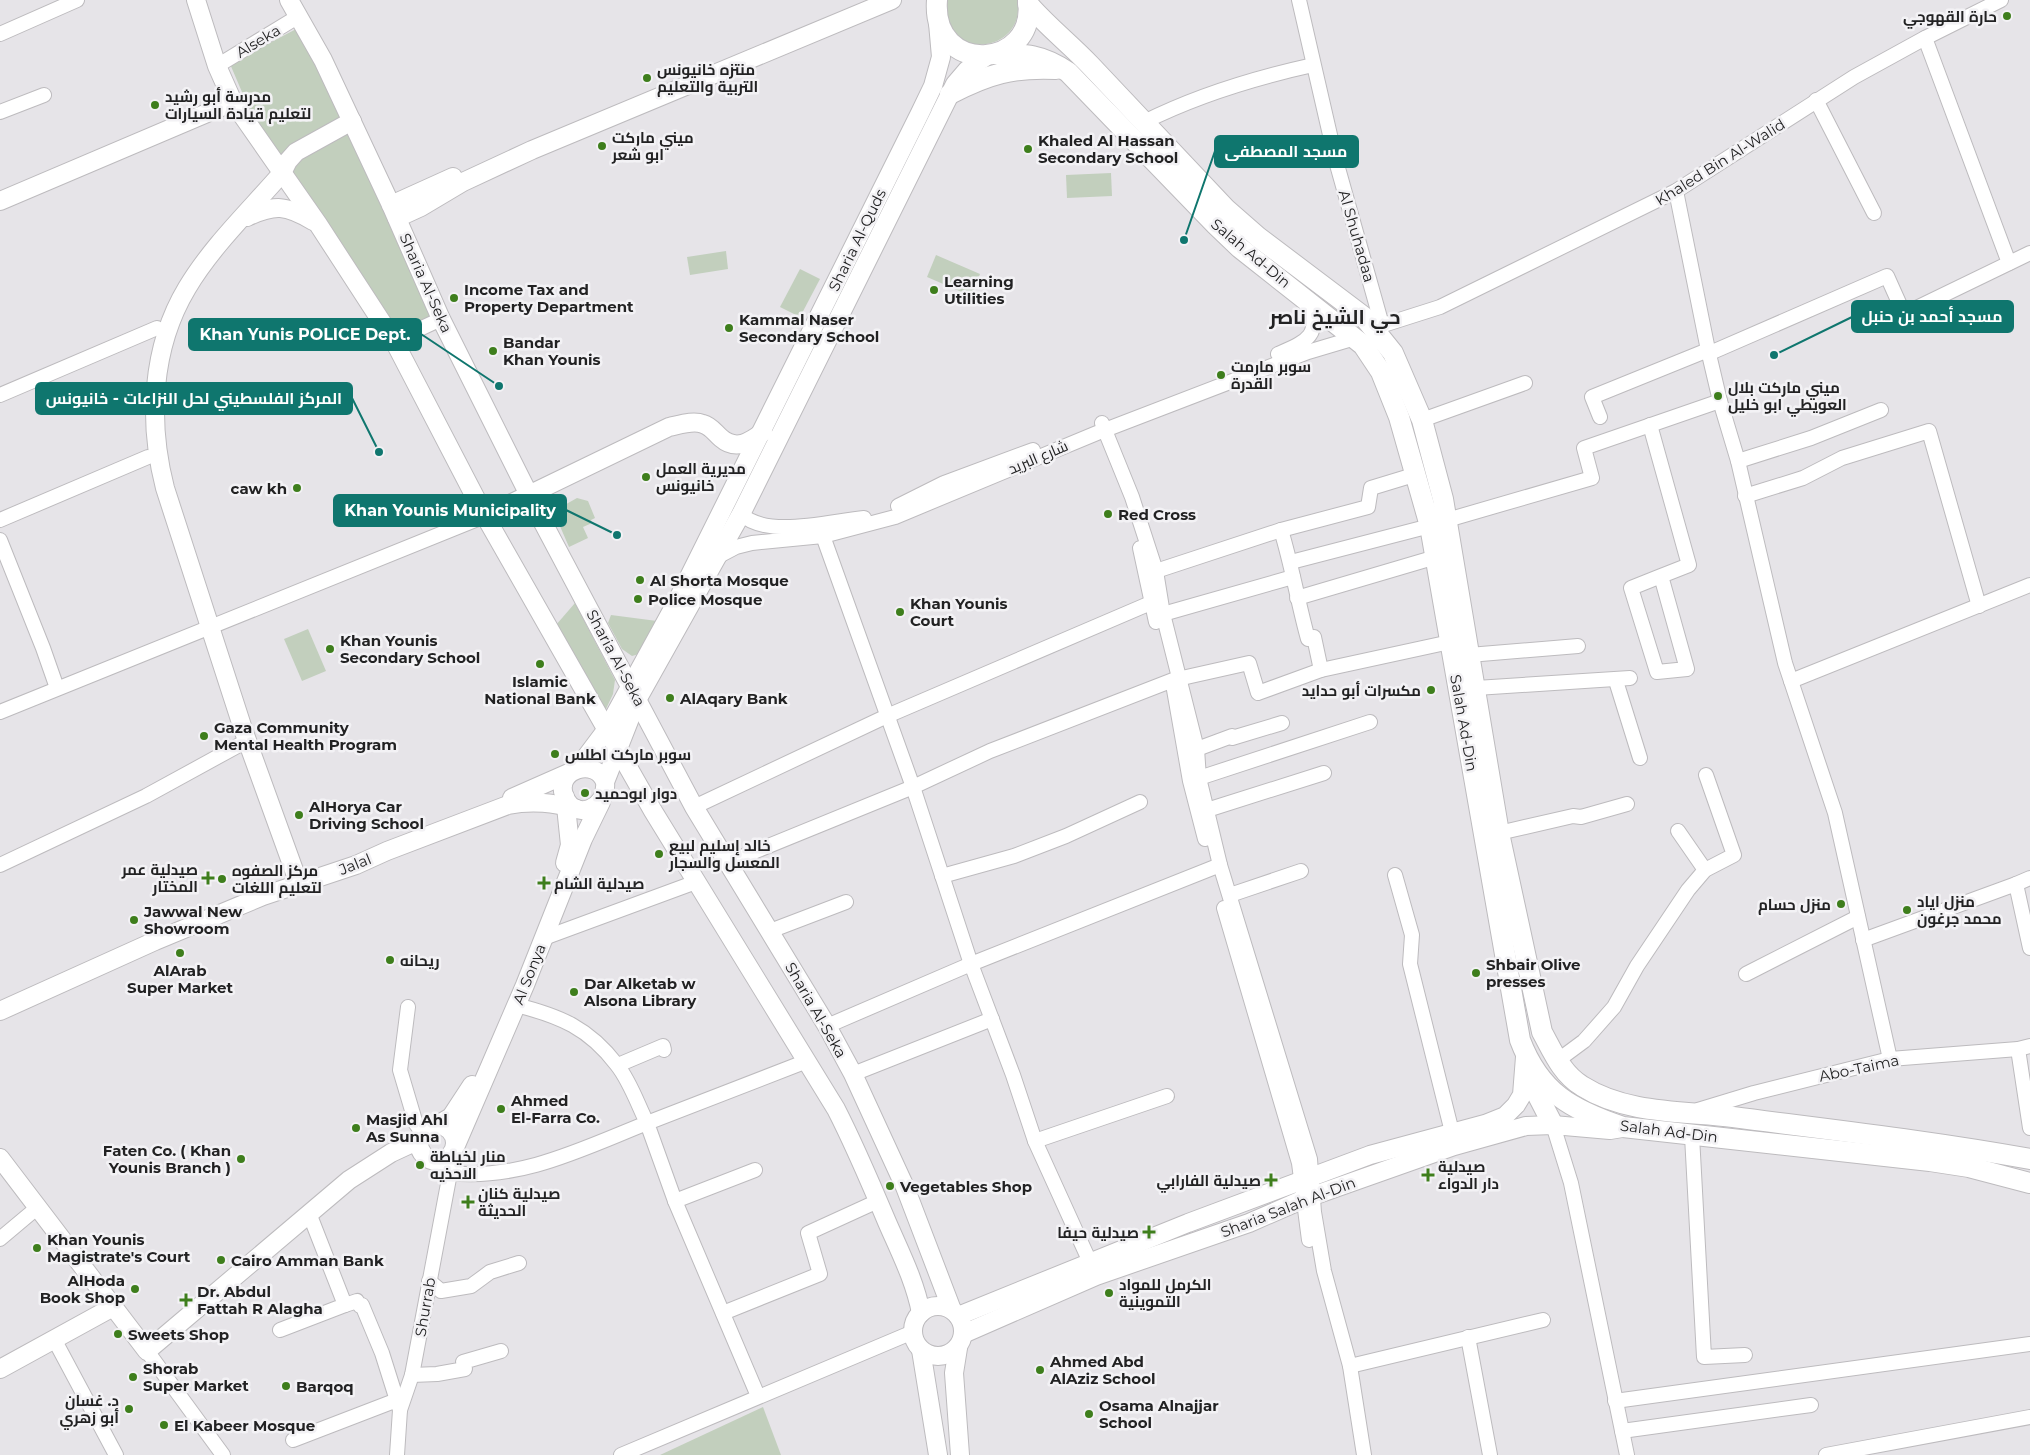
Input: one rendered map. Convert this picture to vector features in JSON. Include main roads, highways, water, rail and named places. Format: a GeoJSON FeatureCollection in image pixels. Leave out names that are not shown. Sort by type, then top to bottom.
{"type":"FeatureCollection","features":[{"type":"Feature","properties":{"kind":"highway"},"geometry":{"type":"LineString","coordinates":[[937,0],[937,20]]}},
{"type":"Feature","properties":{"kind":"highway"},"geometry":{"type":"LineString","coordinates":[[991,55],[1007,49],[1022,34],[1027,22],[1028,2]]}},
{"type":"Feature","properties":{"kind":"highway","name":"Salah Ad-Din"},"geometry":{"type":"LineString","coordinates":[[1028,2],[1046,25],[1070,44],[1242,223],[1378,327],[1394,353],[1422,420],[1431,448],[1439,523],[1520,1040],[1529,1061],[1549,1090],[1571,1107],[1590,1116],[1623,1127],[1930,1161],[1969,1167],[2027,1185]]}},
{"type":"Feature","properties":{"kind":"highway","name":"Salah Ad-Din"},"geometry":{"type":"LineString","coordinates":[[937,20],[945,38],[954,47],[966,53],[991,55],[1031,54],[1053,62],[1064,69],[1240,248],[1363,345],[1381,372],[1399,418],[1416,474],[1439,523],[1436,557],[1460,652],[1476,688],[1499,833],[1542,1032],[1557,1061],[1568,1076],[1604,1098],[1643,1108],[1692,1112],[1894,1138],[2030,1159]]}},
{"type":"Feature","properties":{"kind":"highway"},"geometry":{"type":"LineString","coordinates":[[950,94],[996,73],[1021,68],[1064,69]]}},
{"type":"Feature","properties":{"kind":"highway"},"geometry":{"type":"LineString","coordinates":[[1149,155],[1162,140]]}},
{"type":"Feature","properties":{"kind":"highway"},"geometry":{"type":"LineString","coordinates":[[1529,1061],[1536,1092],[1553,1126]]}},
{"type":"Feature","properties":{"kind":"main road"},"geometry":{"type":"LineString","coordinates":[[196,0],[216,66],[233,102],[318,224],[394,341],[485,516],[696,882],[807,1061],[859,1153],[917,1294],[921,1313]]}},
{"type":"Feature","properties":{"kind":"main road","name":"Sharia Al-Seka"},"geometry":{"type":"LineString","coordinates":[[289,0],[352,120],[441,319],[538,512],[635,692],[694,807],[827,1026],[853,1074],[905,1188],[955,1313]]}},
{"type":"Feature","properties":{"kind":"main road"},"geometry":{"type":"LineString","coordinates":[[394,211],[471,169],[873,0]]}},
{"type":"Feature","properties":{"kind":"main road"},"geometry":{"type":"LineString","coordinates":[[394,211],[421,207],[463,182],[532,150],[892,0]]}},
{"type":"Feature","properties":{"kind":"main road","name":"Sharia Al-Quds"},"geometry":{"type":"LineString","coordinates":[[604,791],[635,692],[933,86],[941,57],[937,20]]}},
{"type":"Feature","properties":{"kind":"main road","name":"Sharia Al-Quds"},"geometry":{"type":"LineString","coordinates":[[574,770],[635,692],[717,557],[741,514],[950,94],[967,70],[991,55]]}},
{"type":"Feature","properties":{"kind":"main road"},"geometry":{"type":"LineString","coordinates":[[0,201],[233,102]]}},
{"type":"Feature","properties":{"kind":"main road"},"geometry":{"type":"LineString","coordinates":[[293,881],[240,744],[160,472],[156,449],[155,400],[163,347],[172,318],[186,289],[206,261],[282,173],[288,161],[296,152],[352,120]]}},
{"type":"Feature","properties":{"kind":"main road"},"geometry":{"type":"LineString","coordinates":[[264,147],[267,163],[266,175],[262,182],[188,268],[166,306],[157,328],[148,392],[148,457],[157,491],[247,740],[293,881]]}},
{"type":"Feature","properties":{"kind":"main road"},"geometry":{"type":"LineString","coordinates":[[242,220],[265,209],[276,207],[297,212],[318,224]]}},
{"type":"Feature","properties":{"kind":"main road"},"geometry":{"type":"LineString","coordinates":[[485,516],[668,427],[701,423],[713,429],[722,438],[736,444],[750,441],[763,432]]}},
{"type":"Feature","properties":{"kind":"main road"},"geometry":{"type":"LineString","coordinates":[[495,533],[499,522],[512,513],[525,510],[538,512]]}},
{"type":"Feature","properties":{"kind":"main road"},"geometry":{"type":"LineString","coordinates":[[584,767],[598,772],[604,791],[590,809],[569,804],[564,784],[574,770],[584,767]]}},
{"type":"Feature","properties":{"kind":"main road","name":"Jalal"},"geometry":{"type":"LineString","coordinates":[[0,999],[125,943],[293,881],[354,861],[508,800],[574,770]]}},
{"type":"Feature","properties":{"kind":"main road","name":"Al Sonya"},"geometry":{"type":"LineString","coordinates":[[451,1159],[604,791]]}},
{"type":"Feature","properties":{"kind":"main road","name":"Jalal"},"geometry":{"type":"LineString","coordinates":[[0,1011],[155,941],[263,896],[293,881],[356,865],[402,845],[508,805],[535,802],[569,804]]}},
{"type":"Feature","properties":{"kind":"main road","name":"Al Sonya"},"geometry":{"type":"LineString","coordinates":[[113,1307],[147,1351],[349,1180],[421,1136],[432,1125],[439,1124],[451,1117],[483,1066],[568,852],[570,834],[569,804]]}},
{"type":"Feature","properties":{"kind":"main road","name":"Sharia Salah Al-Din"},"geometry":{"type":"LineString","coordinates":[[955,1313],[1093,1269],[1250,1223],[1308,1188],[1370,1155],[1485,1124],[1505,1116],[1519,1101],[1529,1061]]}},
{"type":"Feature","properties":{"kind":"main road"},"geometry":{"type":"LineString","coordinates":[[421,1136],[421,1151],[424,1156],[435,1161],[451,1159],[456,1139],[450,1129],[439,1124]]}},
{"type":"Feature","properties":{"kind":"main road","name":"Sharia Salah Al-Din"},"geometry":{"type":"LineString","coordinates":[[1308,1188],[1526,1126],[1610,1130],[1623,1127]]}},
{"type":"Feature","properties":{"kind":"main road"},"geometry":{"type":"LineString","coordinates":[[0,1158],[113,1307],[0,1369]]}},
{"type":"Feature","properties":{"kind":"main road","name":"Sharia Salah Al-Din"},"geometry":{"type":"LineString","coordinates":[[960,1341],[1093,1269]]}},
{"type":"Feature","properties":{"kind":"main road"},"geometry":{"type":"LineString","coordinates":[[960,1341],[945,1356],[936,1357],[921,1350],[916,1344],[913,1332],[916,1320],[921,1313],[936,1306],[955,1313],[962,1323],[960,1341],[954,1373],[960,1455]]}},
{"type":"Feature","properties":{"kind":"main road"},"geometry":{"type":"LineString","coordinates":[[921,1350],[938,1455]]}},
{"type":"Feature","properties":{"kind":"place","name":"حارة القهوجي"},"geometry":{"type":"Point","coordinates":[2007,16]}},
{"type":"Feature","properties":{"kind":"place","name":"منتزه خانيونس التربية والتعليم"},"geometry":{"type":"Point","coordinates":[647,78]}},
{"type":"Feature","properties":{"kind":"place","name":"مدرسة أبو رشيد لتعليم قيادة السيارات"},"geometry":{"type":"Point","coordinates":[155,105]}},
{"type":"Feature","properties":{"kind":"place","name":"ميني ماركت ابو شعر"},"geometry":{"type":"Point","coordinates":[602,146]}},
{"type":"Feature","properties":{"kind":"place","name":"Khaled Al Hassan Secondary School"},"geometry":{"type":"Point","coordinates":[1028,149]}},
{"type":"Feature","properties":{"kind":"place","name":"مسجد المصطفى"},"geometry":{"type":"Point","coordinates":[1184,240]}},
{"type":"Feature","properties":{"kind":"place","name":"Learning Utilities"},"geometry":{"type":"Point","coordinates":[934,290]}},
{"type":"Feature","properties":{"kind":"place","name":"Income Tax and Property Department"},"geometry":{"type":"Point","coordinates":[454,298]}},
{"type":"Feature","properties":{"kind":"place","name":"Kammal Naser Secondary School"},"geometry":{"type":"Point","coordinates":[729,328]}},
{"type":"Feature","properties":{"kind":"place","name":"Bandar Khan Younis"},"geometry":{"type":"Point","coordinates":[493,351]}},
{"type":"Feature","properties":{"kind":"place","name":"مسجد أحمد بن حنبل"},"geometry":{"type":"Point","coordinates":[1774,355]}},
{"type":"Feature","properties":{"kind":"place","name":"سوبر مارمت القدرة"},"geometry":{"type":"Point","coordinates":[1221,375]}},
{"type":"Feature","properties":{"kind":"place","name":"Khan Yunis POLICE Dept."},"geometry":{"type":"Point","coordinates":[499,386]}},
{"type":"Feature","properties":{"kind":"place","name":"ميني ماركت بلال العويطي ابو خليل"},"geometry":{"type":"Point","coordinates":[1718,396]}},
{"type":"Feature","properties":{"kind":"place","name":"المركز الفلسطيني لحل النزاعات - خانيونس"},"geometry":{"type":"Point","coordinates":[379,452]}},
{"type":"Feature","properties":{"kind":"place","name":"مديرية العمل خانيونس"},"geometry":{"type":"Point","coordinates":[646,477]}},
{"type":"Feature","properties":{"kind":"place","name":"caw kh"},"geometry":{"type":"Point","coordinates":[297,488]}},
{"type":"Feature","properties":{"kind":"place","name":"Red Cross"},"geometry":{"type":"Point","coordinates":[1108,514]}},
{"type":"Feature","properties":{"kind":"place","name":"Khan Younis Municipality"},"geometry":{"type":"Point","coordinates":[617,535]}},
{"type":"Feature","properties":{"kind":"place","name":"Al Shorta Mosque"},"geometry":{"type":"Point","coordinates":[640,580]}},
{"type":"Feature","properties":{"kind":"place","name":"Police Mosque"},"geometry":{"type":"Point","coordinates":[638,599]}},
{"type":"Feature","properties":{"kind":"place","name":"Khan Younis Court"},"geometry":{"type":"Point","coordinates":[900,612]}},
{"type":"Feature","properties":{"kind":"place","name":"Khan Younis Secondary School"},"geometry":{"type":"Point","coordinates":[330,649]}},
{"type":"Feature","properties":{"kind":"place","name":"Islamic National Bank"},"geometry":{"type":"Point","coordinates":[540,664]}},
{"type":"Feature","properties":{"kind":"place","name":"مكسرات أبو حدايد"},"geometry":{"type":"Point","coordinates":[1431,690]}},
{"type":"Feature","properties":{"kind":"place","name":"AlAqary Bank"},"geometry":{"type":"Point","coordinates":[670,698]}},
{"type":"Feature","properties":{"kind":"place","name":"Gaza Community Mental Health Program"},"geometry":{"type":"Point","coordinates":[204,736]}},
{"type":"Feature","properties":{"kind":"place","name":"سوبر ماركت اطلس"},"geometry":{"type":"Point","coordinates":[555,754]}},
{"type":"Feature","properties":{"kind":"place","name":"دوار ابوحميد"},"geometry":{"type":"Point","coordinates":[585,793]}},
{"type":"Feature","properties":{"kind":"place","name":"AlHorya Car Driving School"},"geometry":{"type":"Point","coordinates":[299,815]}},
{"type":"Feature","properties":{"kind":"place","name":"خالد إسليم لبيع المعسل والسجار"},"geometry":{"type":"Point","coordinates":[659,854]}},
{"type":"Feature","properties":{"kind":"place","name":"صيدلية عمر المختار"},"geometry":{"type":"Point","coordinates":[208,878]}},
{"type":"Feature","properties":{"kind":"place","name":"مركز الصفوه لتعليم اللغات"},"geometry":{"type":"Point","coordinates":[222,879]}},
{"type":"Feature","properties":{"kind":"place","name":"صيدلية الشام"},"geometry":{"type":"Point","coordinates":[544,883]}},
{"type":"Feature","properties":{"kind":"place","name":"منزل حسام"},"geometry":{"type":"Point","coordinates":[1841,904]}},
{"type":"Feature","properties":{"kind":"place","name":"منزل اياد محمد جرغون"},"geometry":{"type":"Point","coordinates":[1907,910]}},
{"type":"Feature","properties":{"kind":"place","name":"Jawwal New Showroom"},"geometry":{"type":"Point","coordinates":[134,920]}},
{"type":"Feature","properties":{"kind":"place","name":"AlArab Super Market"},"geometry":{"type":"Point","coordinates":[180,953]}},
{"type":"Feature","properties":{"kind":"place","name":"ريحانه"},"geometry":{"type":"Point","coordinates":[390,960]}},
{"type":"Feature","properties":{"kind":"place","name":"Shbair Olive presses"},"geometry":{"type":"Point","coordinates":[1476,973]}},
{"type":"Feature","properties":{"kind":"place","name":"Dar Alketab w Alsona Library"},"geometry":{"type":"Point","coordinates":[574,992]}},
{"type":"Feature","properties":{"kind":"place","name":"Ahmed El-Farra Co."},"geometry":{"type":"Point","coordinates":[501,1109]}},
{"type":"Feature","properties":{"kind":"place","name":"Masjid Ahl As Sunna"},"geometry":{"type":"Point","coordinates":[356,1128]}},
{"type":"Feature","properties":{"kind":"place","name":"Faten Co. ( Khan Younis Branch )"},"geometry":{"type":"Point","coordinates":[241,1159]}},
{"type":"Feature","properties":{"kind":"place","name":"منار لخياطة الاحذيه"},"geometry":{"type":"Point","coordinates":[420,1165]}},
{"type":"Feature","properties":{"kind":"place","name":"صيدلية دار الدواء"},"geometry":{"type":"Point","coordinates":[1428,1175]}},
{"type":"Feature","properties":{"kind":"place","name":"صيدلية الفارابي"},"geometry":{"type":"Point","coordinates":[1271,1180]}},
{"type":"Feature","properties":{"kind":"place","name":"Vegetables Shop"},"geometry":{"type":"Point","coordinates":[890,1186]}},
{"type":"Feature","properties":{"kind":"place","name":"صيدلية كنان الحديثة"},"geometry":{"type":"Point","coordinates":[468,1202]}},
{"type":"Feature","properties":{"kind":"place","name":"صيدلية حيفا"},"geometry":{"type":"Point","coordinates":[1149,1232]}},
{"type":"Feature","properties":{"kind":"place","name":"Khan Younis Magistrate's Court"},"geometry":{"type":"Point","coordinates":[37,1248]}},
{"type":"Feature","properties":{"kind":"place","name":"Cairo Amman Bank"},"geometry":{"type":"Point","coordinates":[221,1260]}},
{"type":"Feature","properties":{"kind":"place","name":"AlHoda Book Shop"},"geometry":{"type":"Point","coordinates":[135,1289]}},
{"type":"Feature","properties":{"kind":"place","name":"الكرمل للمواد التموينية"},"geometry":{"type":"Point","coordinates":[1109,1293]}},
{"type":"Feature","properties":{"kind":"place","name":"Dr. Abdul Fattah R Alagha"},"geometry":{"type":"Point","coordinates":[186,1300]}},
{"type":"Feature","properties":{"kind":"place","name":"Sweets Shop"},"geometry":{"type":"Point","coordinates":[118,1334]}},
{"type":"Feature","properties":{"kind":"place","name":"Ahmed Abd AlAziz School"},"geometry":{"type":"Point","coordinates":[1040,1370]}},
{"type":"Feature","properties":{"kind":"place","name":"Shorab Super Market"},"geometry":{"type":"Point","coordinates":[133,1377]}},
{"type":"Feature","properties":{"kind":"place","name":"Barqoq"},"geometry":{"type":"Point","coordinates":[286,1386]}},
{"type":"Feature","properties":{"kind":"place","name":"د. غسان أبو زهري"},"geometry":{"type":"Point","coordinates":[129,1409]}},
{"type":"Feature","properties":{"kind":"place","name":"Osama Alnajjar School"},"geometry":{"type":"Point","coordinates":[1089,1414]}},
{"type":"Feature","properties":{"kind":"place","name":"El Kabeer Mosque"},"geometry":{"type":"Point","coordinates":[164,1425]}},
{"type":"Feature","properties":{"kind":"district","name":"حي الشيخ ناصر"},"geometry":{"type":"Point","coordinates":[1335,317]}}]}
